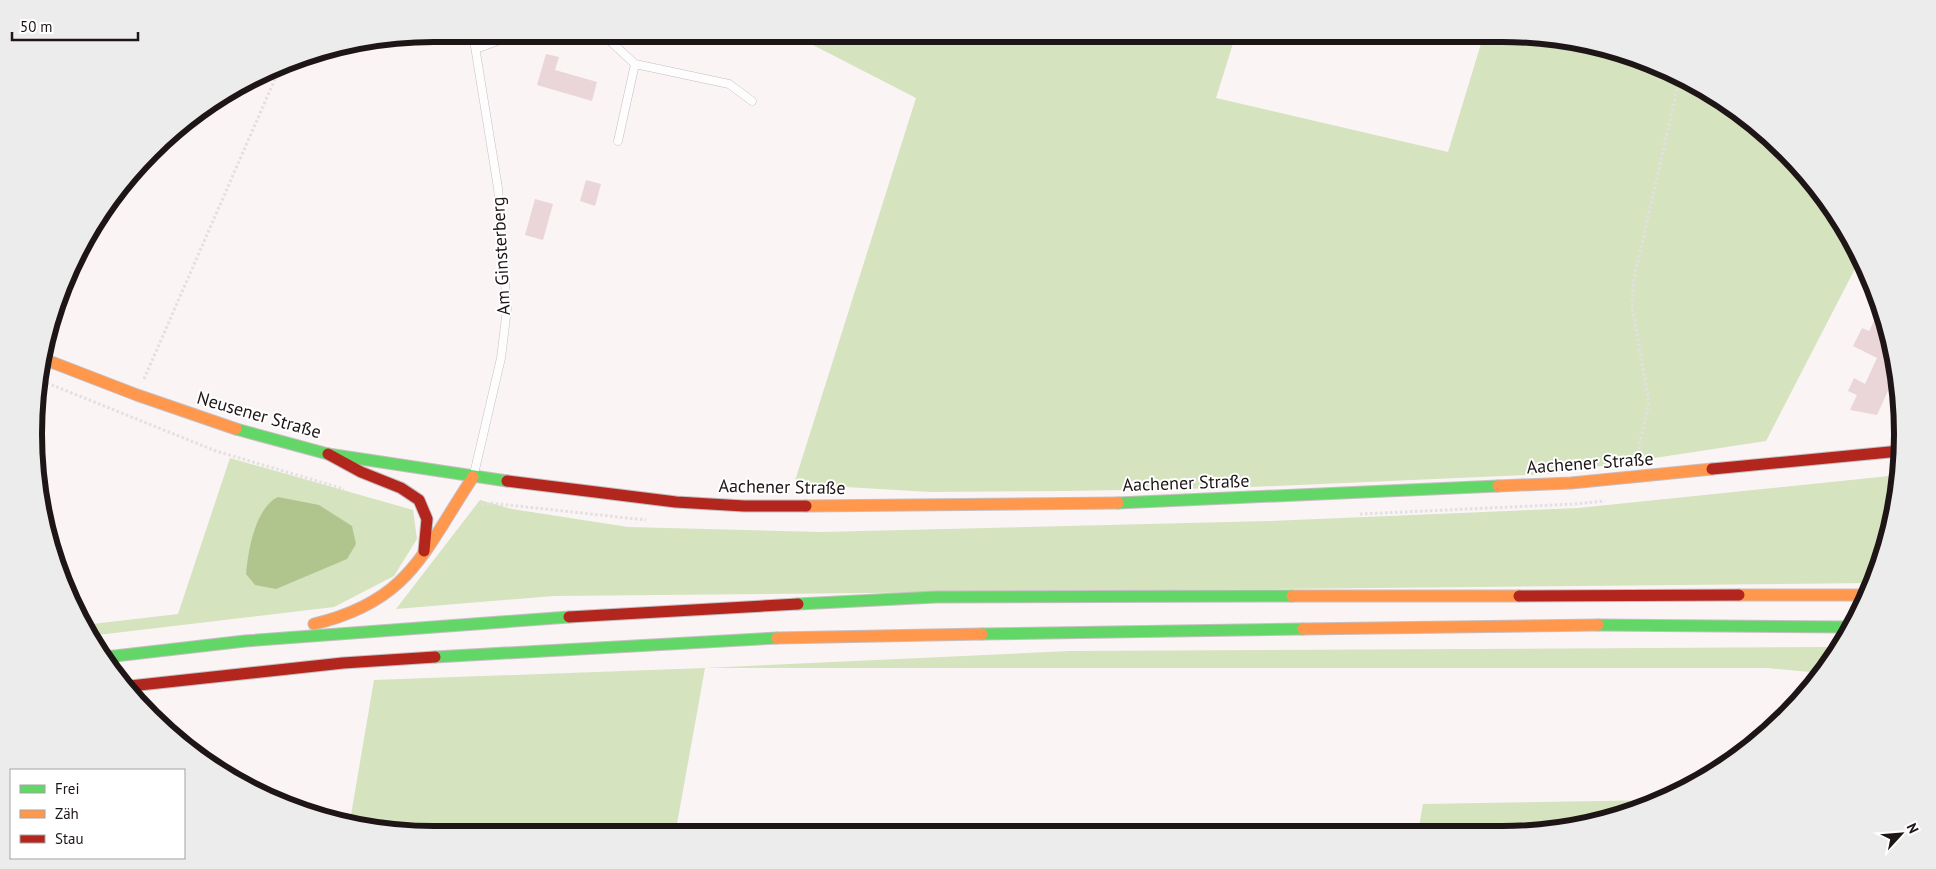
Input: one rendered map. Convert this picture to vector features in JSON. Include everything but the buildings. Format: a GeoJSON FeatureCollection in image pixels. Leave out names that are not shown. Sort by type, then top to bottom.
{"type":"FeatureCollection","features":[{"type":"Feature","properties":{"kind":"main road","name":"Neusener Straße"},"geometry":{"type":"LineString","coordinates":[[49,361],[137,395],[242,431],[328,454],[473,477]]}},
{"type":"Feature","properties":{"kind":"main road","name":"Aachener Straße"},"geometry":{"type":"LineString","coordinates":[[473,477],[676,502],[744,506],[930,506],[1169,502],[1571,483],[1640,478],[1893,452]]}},
{"type":"Feature","properties":{"kind":"main road"},"geometry":{"type":"LineString","coordinates":[[328,454],[372,477],[404,489],[416,497],[424,509],[428,523],[423,554]]}},
{"type":"Feature","properties":{"kind":"main road"},"geometry":{"type":"LineString","coordinates":[[245,641],[323,622],[380,600],[401,582],[423,554],[473,477]]}},
{"type":"Feature","properties":{"kind":"main road"},"geometry":{"type":"LineString","coordinates":[[112,656],[245,641],[590,615],[936,597],[1859,595]]}},
{"type":"Feature","properties":{"kind":"main road"},"geometry":{"type":"LineString","coordinates":[[134,686],[342,662],[756,638],[1652,624],[1843,627]]}},
{"type":"Feature","properties":{"kind":"lane","name":"Am Ginsterberg"},"geometry":{"type":"LineString","coordinates":[[473,477],[499,368],[507,309],[498,188],[475,42]]}},
{"type":"Feature","properties":{"kind":"lane"},"geometry":{"type":"LineString","coordinates":[[476,49],[495,42]]}},
{"type":"Feature","properties":{"kind":"lane"},"geometry":{"type":"LineString","coordinates":[[611,42],[636,64],[729,84],[752,101]]}},
{"type":"Feature","properties":{"kind":"lane"},"geometry":{"type":"LineString","coordinates":[[618,141],[636,64]]}},
{"type":"Feature","properties":{"kind":"path"},"geometry":{"type":"LineString","coordinates":[[137,395],[276,76]]}},
{"type":"Feature","properties":{"kind":"path"},"geometry":{"type":"LineString","coordinates":[[1640,478],[1639,446],[1649,403],[1632,306],[1634,278],[1678,85]]}},
{"type":"Feature","properties":{"kind":"shaded area"},"geometry":{"type":"Polygon","coordinates":[[[801,42],[1234,42],[1216,98],[1448,152],[1482,42],[1527,43],[1578,50],[1628,63],[1652,72],[1698,95],[1740,124],[1779,157],[1796,176],[1827,217],[1856,267],[1766,441],[1549,474],[1229,488],[1066,491],[931,492],[794,484],[916,98],[811,44],[801,42]]]}},
{"type":"Feature","properties":{"kind":"shaded area"},"geometry":{"type":"Polygon","coordinates":[[[230,458],[413,510],[417,539],[394,576],[334,607],[98,635],[92,624],[178,614],[230,458]]]}},
{"type":"Feature","properties":{"kind":"shaded area"},"geometry":{"type":"Polygon","coordinates":[[[1891,476],[1880,536],[1865,583],[553,596],[396,609],[480,500],[512,509],[628,527],[821,532],[1270,521],[1578,508],[1891,476]]]}},
{"type":"Feature","properties":{"kind":"shaded area"},"geometry":{"type":"Polygon","coordinates":[[[278,497],[319,505],[352,526],[356,544],[347,559],[276,589],[255,585],[246,574],[251,542],[258,520],[264,510],[278,497]]]}},
{"type":"Feature","properties":{"kind":"shaded area"},"geometry":{"type":"Polygon","coordinates":[[[1830,647],[1813,672],[1767,668],[705,668],[1069,651],[1830,647]]]}},
{"type":"Feature","properties":{"kind":"shaded area"},"geometry":{"type":"Polygon","coordinates":[[[705,668],[677,826],[409,826],[351,817],[374,680],[705,668]]]}},
{"type":"Feature","properties":{"kind":"shaded area"},"geometry":{"type":"Polygon","coordinates":[[[1643,800],[1578,819],[1527,826],[1419,826],[1423,804],[1643,800]]]}},
{"type":"Feature","properties":{"kind":"traffic: fast"},"geometry":{"type":"LineString","coordinates":[[236,429],[328,454],[507,481]]}},
{"type":"Feature","properties":{"kind":"traffic: fast"},"geometry":{"type":"LineString","coordinates":[[1118,503],[1498,486]]}},
{"type":"Feature","properties":{"kind":"traffic: fast"},"geometry":{"type":"LineString","coordinates":[[798,604],[936,597],[1292,596]]}},
{"type":"Feature","properties":{"kind":"traffic: fast"},"geometry":{"type":"LineString","coordinates":[[112,656],[245,641],[569,617]]}},
{"type":"Feature","properties":{"kind":"traffic: fast"},"geometry":{"type":"LineString","coordinates":[[1598,625],[1843,627]]}},
{"type":"Feature","properties":{"kind":"traffic: fast"},"geometry":{"type":"LineString","coordinates":[[982,634],[1303,629]]}},
{"type":"Feature","properties":{"kind":"traffic: fast"},"geometry":{"type":"LineString","coordinates":[[435,657],[777,638]]}},
{"type":"Feature","properties":{"kind":"traffic: slow"},"geometry":{"type":"LineString","coordinates":[[49,361],[137,395],[236,429]]}},
{"type":"Feature","properties":{"kind":"traffic: slow"},"geometry":{"type":"LineString","coordinates":[[1498,486],[1571,483],[1712,469]]}},
{"type":"Feature","properties":{"kind":"traffic: slow"},"geometry":{"type":"LineString","coordinates":[[314,624],[346,614],[372,602],[393,587],[411,570],[426,550],[473,477]]}},
{"type":"Feature","properties":{"kind":"traffic: slow"},"geometry":{"type":"LineString","coordinates":[[806,506],[1118,503]]}},
{"type":"Feature","properties":{"kind":"traffic: slow"},"geometry":{"type":"LineString","coordinates":[[1739,595],[1859,595]]}},
{"type":"Feature","properties":{"kind":"traffic: slow"},"geometry":{"type":"LineString","coordinates":[[1292,596],[1519,596]]}},
{"type":"Feature","properties":{"kind":"traffic: slow"},"geometry":{"type":"LineString","coordinates":[[1303,629],[1598,625]]}},
{"type":"Feature","properties":{"kind":"traffic: slow"},"geometry":{"type":"LineString","coordinates":[[777,638],[982,634]]}},
{"type":"Feature","properties":{"kind":"traffic: jam"},"geometry":{"type":"LineString","coordinates":[[1712,469],[1893,452]]}},
{"type":"Feature","properties":{"kind":"traffic: jam"},"geometry":{"type":"LineString","coordinates":[[328,454],[361,472],[401,488],[419,500],[427,519],[424,551]]}},
{"type":"Feature","properties":{"kind":"traffic: jam"},"geometry":{"type":"LineString","coordinates":[[507,481],[676,502],[744,506],[806,506]]}},
{"type":"Feature","properties":{"kind":"traffic: jam"},"geometry":{"type":"LineString","coordinates":[[1519,596],[1739,595]]}},
{"type":"Feature","properties":{"kind":"traffic: jam"},"geometry":{"type":"LineString","coordinates":[[569,617],[798,604]]}},
{"type":"Feature","properties":{"kind":"traffic: jam"},"geometry":{"type":"LineString","coordinates":[[134,686],[343,663],[435,657]]}}]}
